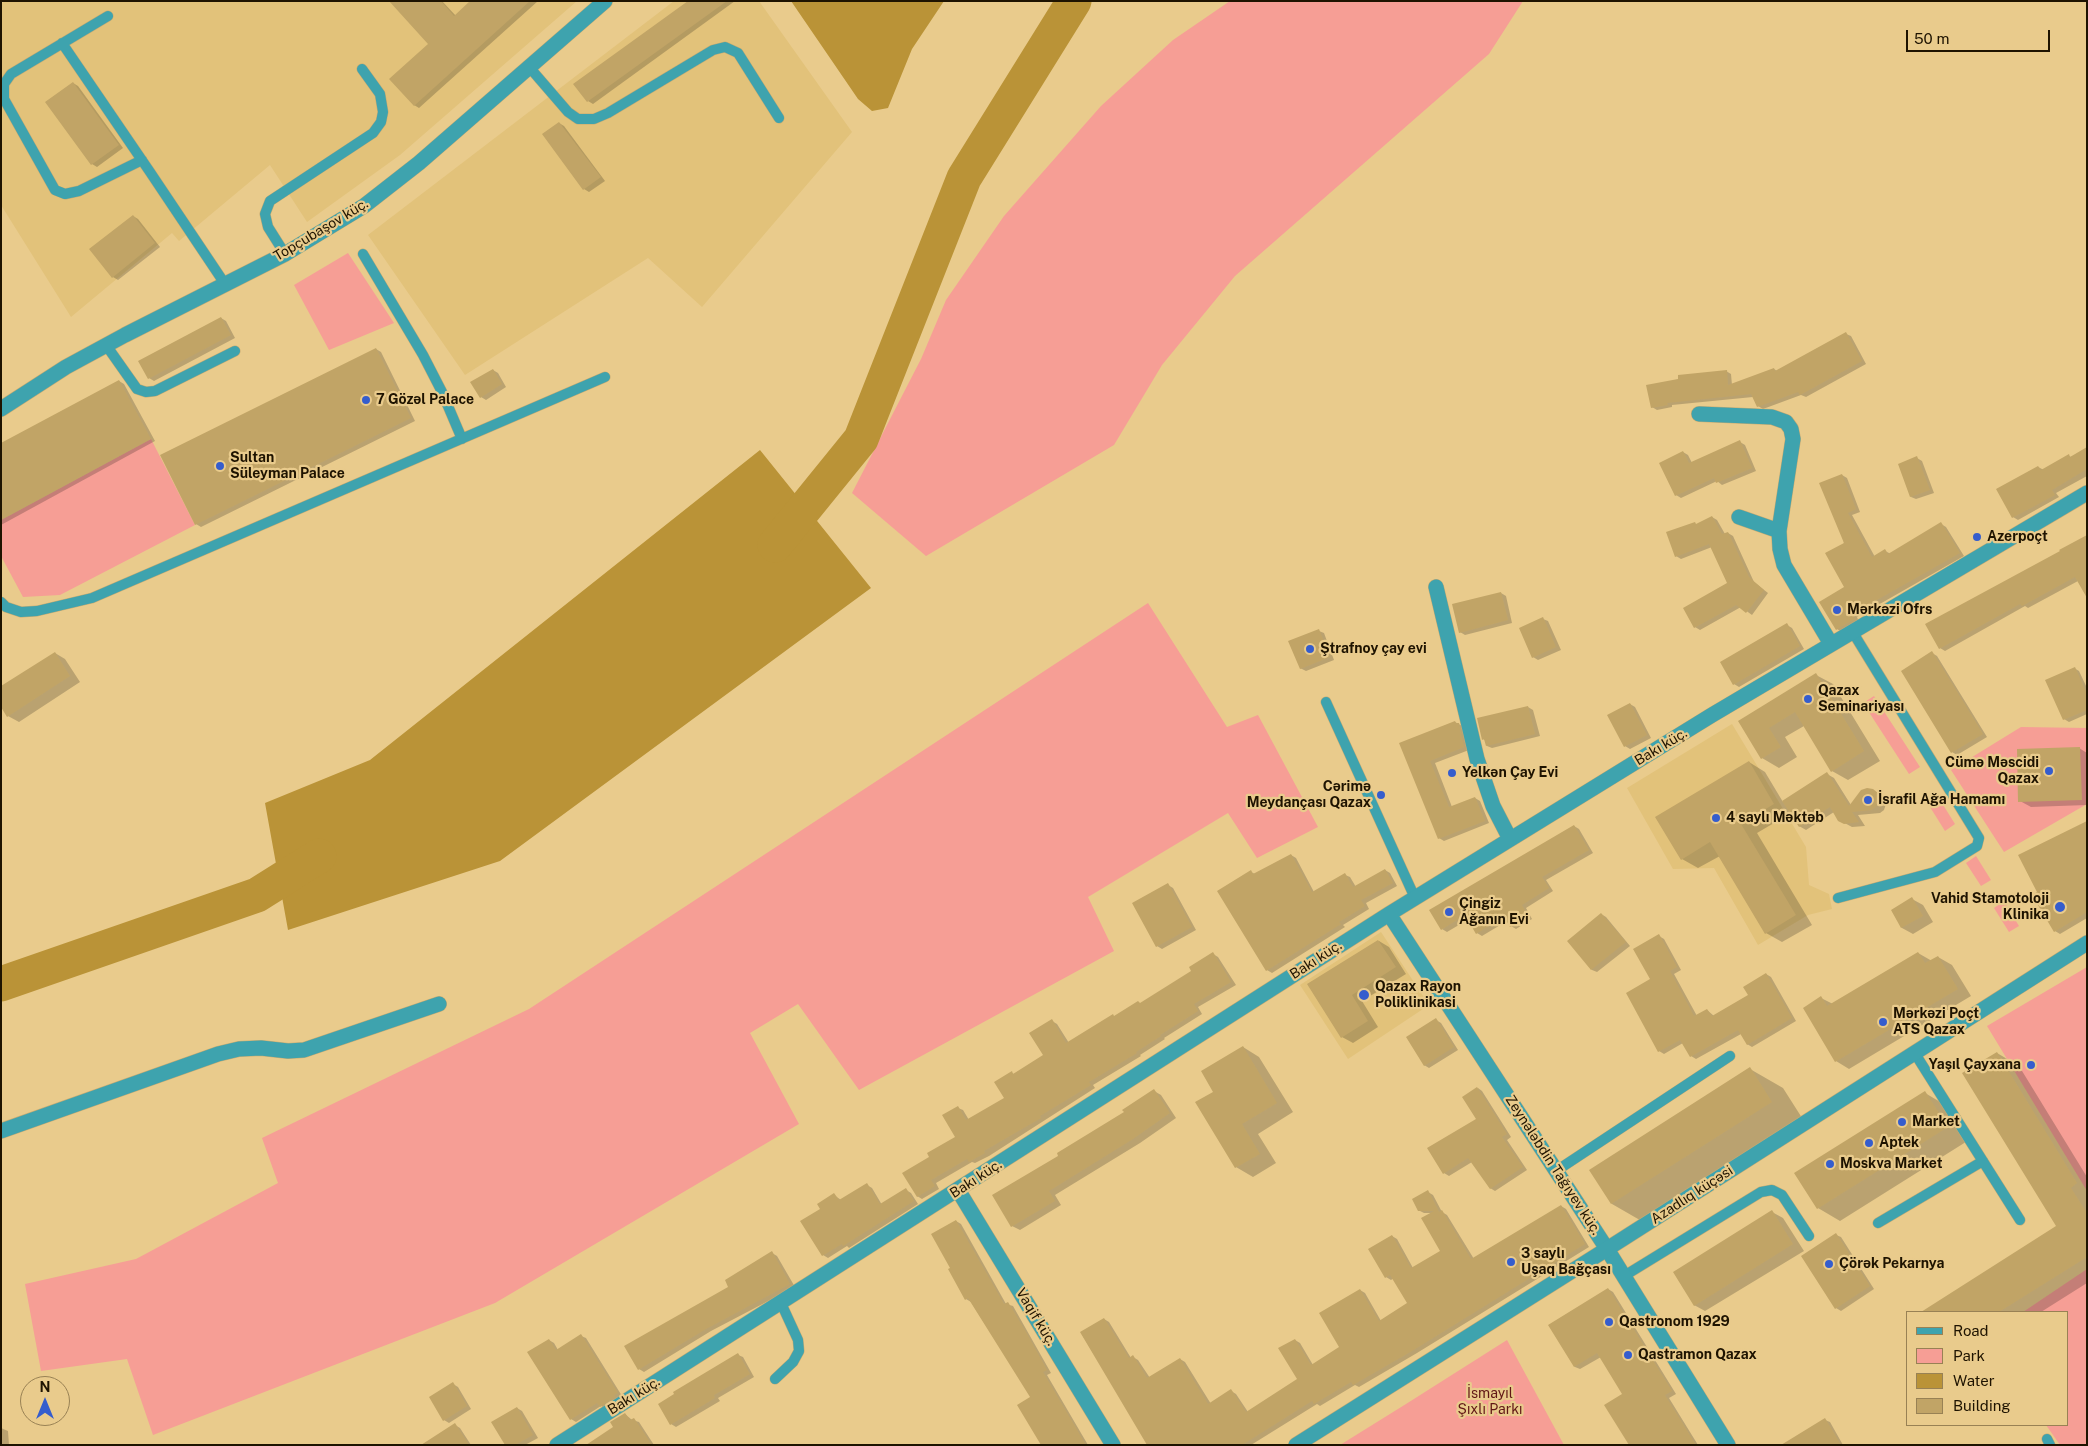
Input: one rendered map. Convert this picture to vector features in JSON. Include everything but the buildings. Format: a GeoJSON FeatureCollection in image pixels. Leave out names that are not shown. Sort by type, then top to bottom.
{"type":"FeatureCollection","features":[{"type":"Feature","properties":{"kind":"street","name":"Topçubaşov küç."},"geometry":{"type":"LineString","coordinates":[[1,409],[66,367],[285,254],[364,206],[419,163],[605,1]]}},
{"type":"Feature","properties":{"kind":"street"},"geometry":{"type":"LineString","coordinates":[[1699,414],[1772,417],[1786,422],[1791,429],[1792,438],[1779,531],[1780,549],[1784,565],[1831,644]]}},
{"type":"Feature","properties":{"kind":"street","name":"Bakı küç."},"geometry":{"type":"LineString","coordinates":[[557,1445],[1389,914],[1831,644],[2087,493]]}},
{"type":"Feature","properties":{"kind":"street"},"geometry":{"type":"LineString","coordinates":[[1739,517],[1779,531]]}},
{"type":"Feature","properties":{"kind":"street"},"geometry":{"type":"LineString","coordinates":[[1436,587],[1478,759],[1493,806],[1510,839]]}},
{"type":"Feature","properties":{"kind":"street","name":"Zeynələbdin Tağıyev küç."},"geometry":{"type":"LineString","coordinates":[[1389,914],[1607,1249],[1728,1445]]}},
{"type":"Feature","properties":{"kind":"street","name":"Azadlıq küçəsi"},"geometry":{"type":"LineString","coordinates":[[1296,1445],[2087,943]]}},
{"type":"Feature","properties":{"kind":"street"},"geometry":{"type":"LineString","coordinates":[[1,1132],[218,1054],[238,1049],[253,1048],[288,1051],[304,1050],[439,1004]]}},
{"type":"Feature","properties":{"kind":"street","name":"Vaqif küç."},"geometry":{"type":"LineString","coordinates":[[958,1190],[1113,1445]]}},
{"type":"Feature","properties":{"kind":"lane"},"geometry":{"type":"LineString","coordinates":[[108,16],[12,74],[4,84],[4,99],[55,190],[65,194],[79,191],[142,160]]}},
{"type":"Feature","properties":{"kind":"lane"},"geometry":{"type":"LineString","coordinates":[[62,43],[225,284]]}},
{"type":"Feature","properties":{"kind":"lane"},"geometry":{"type":"LineString","coordinates":[[530,68],[568,112],[578,118],[594,118],[608,112],[713,50],[725,47],[738,53],[779,118]]}},
{"type":"Feature","properties":{"kind":"lane"},"geometry":{"type":"LineString","coordinates":[[285,254],[268,227],[265,214],[270,201],[373,133],[381,122],[383,112],[380,94],[362,69]]}},
{"type":"Feature","properties":{"kind":"lane"},"geometry":{"type":"LineString","coordinates":[[363,254],[423,355],[442,392],[462,439]]}},
{"type":"Feature","properties":{"kind":"lane"},"geometry":{"type":"LineString","coordinates":[[106,345],[137,389],[146,392],[154,391],[235,351]]}},
{"type":"Feature","properties":{"kind":"lane"},"geometry":{"type":"LineString","coordinates":[[1,602],[6,607],[21,612],[37,611],[92,598],[605,377]]}},
{"type":"Feature","properties":{"kind":"lane"},"geometry":{"type":"LineString","coordinates":[[1838,898],[1935,872],[1977,846],[1979,838],[1852,632]]}},
{"type":"Feature","properties":{"kind":"lane"},"geometry":{"type":"LineString","coordinates":[[1326,702],[1415,898]]}},
{"type":"Feature","properties":{"kind":"lane"},"geometry":{"type":"LineString","coordinates":[[1914,1052],[2020,1220]]}},
{"type":"Feature","properties":{"kind":"lane"},"geometry":{"type":"LineString","coordinates":[[1556,1171],[1730,1056]]}},
{"type":"Feature","properties":{"kind":"lane"},"geometry":{"type":"LineString","coordinates":[[1878,1223],[1983,1161]]}},
{"type":"Feature","properties":{"kind":"lane"},"geometry":{"type":"LineString","coordinates":[[1624,1276],[1761,1192],[1772,1190],[1782,1195],[1809,1236]]}},
{"type":"Feature","properties":{"kind":"lane"},"geometry":{"type":"LineString","coordinates":[[775,1379],[793,1362],[798,1351],[798,1340],[781,1303]]}},
{"type":"Feature","properties":{"kind":"shaded area"},"geometry":{"type":"Polygon","coordinates":[[[5,1],[577,1],[400,155],[307,222],[270,165],[179,241],[172,233],[71,317],[1,205],[1,4],[5,1]]]}},
{"type":"Feature","properties":{"kind":"shaded area"},"geometry":{"type":"Polygon","coordinates":[[[674,1],[759,1],[852,132],[702,307],[648,258],[465,375],[368,235],[674,1]]]}},
{"type":"Feature","properties":{"kind":"shaded area","name":"4 saylı Məktəb"},"geometry":{"type":"Polygon","coordinates":[[[1732,724],[1806,847],[1809,885],[1829,894],[1832,909],[1808,915],[1758,945],[1714,868],[1673,869],[1627,788],[1732,724]]]}},
{"type":"Feature","properties":{"kind":"shaded area","name":"Qazax Rayon Poliklinikasi"},"geometry":{"type":"Polygon","coordinates":[[[1381,932],[1429,1005],[1348,1059],[1300,985],[1381,932]]]}},
{"type":"Feature","properties":{"kind":"green space"},"geometry":{"type":"Polygon","coordinates":[[[1230,1],[1523,1],[1489,54],[1235,276],[1162,365],[1114,445],[926,556],[852,493],[921,359],[946,300],[1004,216],[1101,106],[1173,40],[1230,1]]]}},
{"type":"Feature","properties":{"kind":"green space"},"geometry":{"type":"Polygon","coordinates":[[[348,253],[394,323],[329,350],[294,285],[348,253]]]}},
{"type":"Feature","properties":{"kind":"green space"},"geometry":{"type":"Polygon","coordinates":[[[151,439],[195,525],[60,595],[23,597],[1,556],[1,520],[151,439]]]}},
{"type":"Feature","properties":{"kind":"green space"},"geometry":{"type":"Polygon","coordinates":[[[1148,603],[1227,727],[1258,715],[1318,827],[1257,858],[1228,813],[1088,897],[1114,951],[859,1090],[798,1004],[750,1033],[799,1124],[495,1303],[153,1435],[127,1359],[41,1371],[25,1284],[136,1259],[278,1183],[262,1138],[529,1009],[1148,603]]]}},
{"type":"Feature","properties":{"kind":"green space"},"geometry":{"type":"Polygon","coordinates":[[[1874,696],[1920,767],[1909,774],[1863,703],[1874,696]]]}},
{"type":"Feature","properties":{"kind":"green space"},"geometry":{"type":"Polygon","coordinates":[[[2021,727],[2087,728],[2087,804],[2004,852],[1951,770],[2021,727]]]}},
{"type":"Feature","properties":{"kind":"green space"},"geometry":{"type":"Polygon","coordinates":[[[1940,800],[1955,824],[1945,831],[1930,807],[1940,800]]]}},
{"type":"Feature","properties":{"kind":"green space"},"geometry":{"type":"Polygon","coordinates":[[[1976,856],[1991,880],[1981,886],[1966,863],[1976,856]]]}},
{"type":"Feature","properties":{"kind":"green space"},"geometry":{"type":"Polygon","coordinates":[[[2004,901],[2019,926],[2009,932],[1994,908],[2004,901]]]}},
{"type":"Feature","properties":{"kind":"green space"},"geometry":{"type":"Polygon","coordinates":[[[2087,967],[2087,1191],[1987,1026],[2087,967]]]}},
{"type":"Feature","properties":{"kind":"green space"},"geometry":{"type":"Polygon","coordinates":[[[2087,1269],[2087,1445],[2060,1445],[2047,1426],[2068,1426],[2068,1311],[2024,1311],[2087,1269]]]}},
{"type":"Feature","properties":{"kind":"green space","name":"İsmayıl Şıxlı Parkı"},"geometry":{"type":"Polygon","coordinates":[[[1507,1340],[1564,1445],[1340,1445],[1406,1404],[1507,1340]]]}},
{"type":"Feature","properties":{"kind":"water"},"geometry":{"type":"Polygon","coordinates":[[[791,1],[944,1],[912,49],[888,108],[872,111],[858,99],[791,1]]]}},
{"type":"Feature","properties":{"kind":"water"},"geometry":{"type":"Polygon","coordinates":[[[760,450],[871,588],[500,861],[288,930],[265,803],[370,760],[760,450]]]}},
{"type":"Feature","properties":{"kind":"waterway"},"geometry":{"type":"LineString","coordinates":[[775,545],[861,439],[964,178],[1074,1]]}},
{"type":"Feature","properties":{"kind":"waterway"},"geometry":{"type":"LineString","coordinates":[[1,984],[257,895],[319,856]]}},
{"type":"Feature","properties":{"kind":"place","name":"7 Gözəl Palace"},"geometry":{"type":"Point","coordinates":[366,400]}},
{"type":"Feature","properties":{"kind":"place","name":"Sultan Süleyman Palace"},"geometry":{"type":"Point","coordinates":[220,466]}},
{"type":"Feature","properties":{"kind":"place","name":"Azerpoçt"},"geometry":{"type":"Point","coordinates":[1977,537]}},
{"type":"Feature","properties":{"kind":"place","name":"Mərkəzi Ofrs"},"geometry":{"type":"Point","coordinates":[1837,610]}},
{"type":"Feature","properties":{"kind":"place","name":"Ştrafnoy çay evi"},"geometry":{"type":"Point","coordinates":[1310,649]}},
{"type":"Feature","properties":{"kind":"place","name":"Qazax Seminariyası"},"geometry":{"type":"Point","coordinates":[1808,699]}},
{"type":"Feature","properties":{"kind":"place","name":"Cümə Məscidi Qazax"},"geometry":{"type":"Point","coordinates":[2049,771]}},
{"type":"Feature","properties":{"kind":"place","name":"Yelkən Çay Evi"},"geometry":{"type":"Point","coordinates":[1452,773]}},
{"type":"Feature","properties":{"kind":"place","name":"Cərimə Meydançası Qazax"},"geometry":{"type":"Point","coordinates":[1381,795]}},
{"type":"Feature","properties":{"kind":"place","name":"İsrafil Ağa Hamamı"},"geometry":{"type":"Point","coordinates":[1868,800]}},
{"type":"Feature","properties":{"kind":"place","name":"4 saylı Məktəb"},"geometry":{"type":"Point","coordinates":[1716,818]}},
{"type":"Feature","properties":{"kind":"place","name":"Vahid Stamotoloji Klinika"},"geometry":{"type":"Point","coordinates":[2060,907]}},
{"type":"Feature","properties":{"kind":"place","name":"Çingiz Ağanın Evi"},"geometry":{"type":"Point","coordinates":[1449,912]}},
{"type":"Feature","properties":{"kind":"place","name":"Qazax Rayon Poliklinikasi"},"geometry":{"type":"Point","coordinates":[1364,995]}},
{"type":"Feature","properties":{"kind":"place","name":"Mərkəzi Poçt ATS Qazax"},"geometry":{"type":"Point","coordinates":[1883,1022]}},
{"type":"Feature","properties":{"kind":"place","name":"Yaşıl Çayxana"},"geometry":{"type":"Point","coordinates":[2031,1065]}},
{"type":"Feature","properties":{"kind":"place","name":"Market"},"geometry":{"type":"Point","coordinates":[1902,1122]}},
{"type":"Feature","properties":{"kind":"place","name":"Aptek"},"geometry":{"type":"Point","coordinates":[1869,1143]}},
{"type":"Feature","properties":{"kind":"place","name":"Moskva Market"},"geometry":{"type":"Point","coordinates":[1830,1164]}},
{"type":"Feature","properties":{"kind":"place","name":"3 saylı Uşaq Bağçası"},"geometry":{"type":"Point","coordinates":[1511,1262]}},
{"type":"Feature","properties":{"kind":"place","name":"Çörək Pekarnya"},"geometry":{"type":"Point","coordinates":[1829,1264]}},
{"type":"Feature","properties":{"kind":"place","name":"Qastronom 1929"},"geometry":{"type":"Point","coordinates":[1609,1322]}},
{"type":"Feature","properties":{"kind":"place","name":"Qastramon Qazax"},"geometry":{"type":"Point","coordinates":[1628,1355]}}]}
